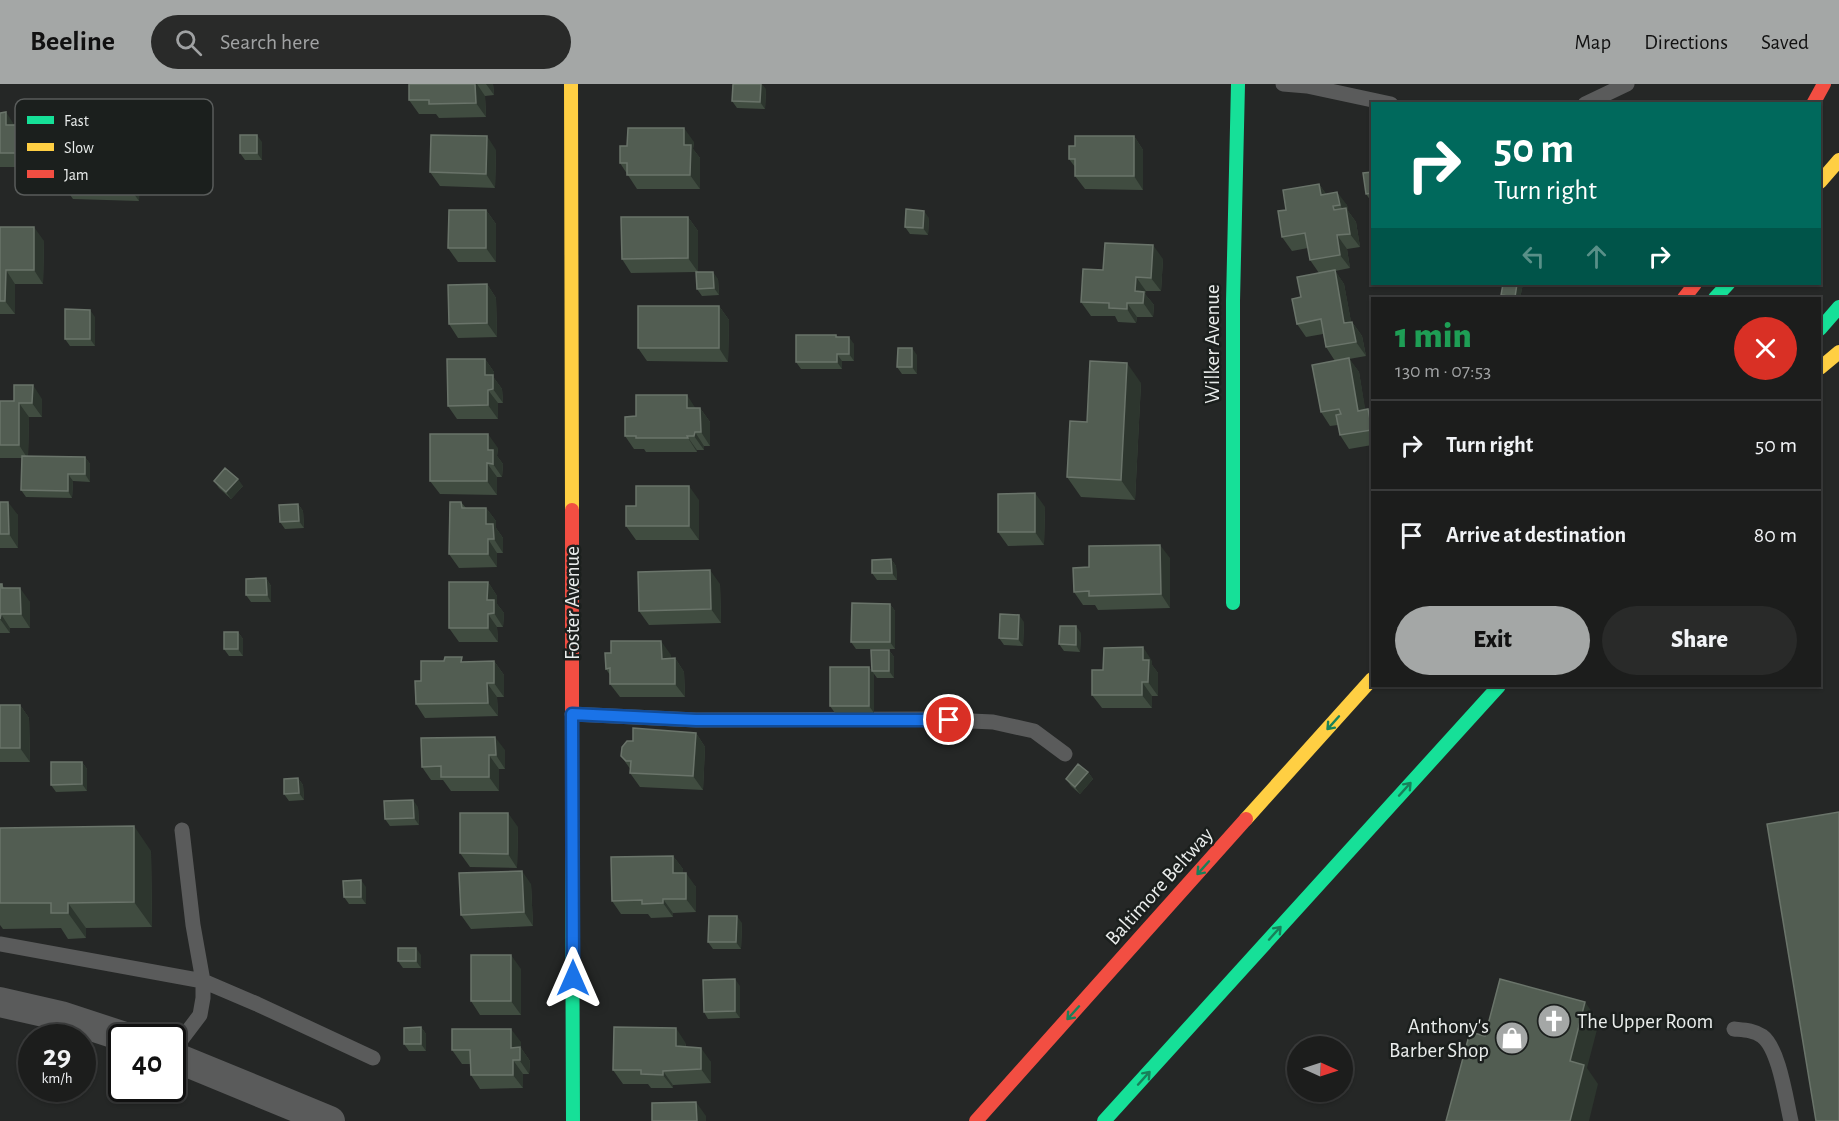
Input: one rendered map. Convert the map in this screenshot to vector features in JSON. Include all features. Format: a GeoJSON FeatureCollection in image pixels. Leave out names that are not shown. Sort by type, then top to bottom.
{"type":"FeatureCollection","features":[{"type":"Feature","properties":{"kind":"main road","name":"Foster Avenue"},"geometry":{"type":"LineString","coordinates":[[571,84],[573,1121]]}},
{"type":"Feature","properties":{"kind":"main road","name":"Wilker Avenue"},"geometry":{"type":"LineString","coordinates":[[1233,603],[1233,302],[1238,84]]}},
{"type":"Feature","properties":{"kind":"main road"},"geometry":{"type":"LineString","coordinates":[[1814,102],[1824,84]]}},
{"type":"Feature","properties":{"kind":"main road"},"geometry":{"type":"LineString","coordinates":[[1821,181],[1839,160]]}},
{"type":"Feature","properties":{"kind":"main road"},"geometry":{"type":"LineString","coordinates":[[1685,297],[1694,285]]}},
{"type":"Feature","properties":{"kind":"main road"},"geometry":{"type":"LineString","coordinates":[[1716,297],[1727,285]]}},
{"type":"Feature","properties":{"kind":"main road"},"geometry":{"type":"LineString","coordinates":[[1821,328],[1839,307]]}},
{"type":"Feature","properties":{"kind":"main road"},"geometry":{"type":"LineString","coordinates":[[1821,367],[1839,352]]}},
{"type":"Feature","properties":{"kind":"main road","name":"Baltimore Beltway"},"geometry":{"type":"LineString","coordinates":[[976,1121],[1371,680]]}},
{"type":"Feature","properties":{"kind":"main road"},"geometry":{"type":"LineString","coordinates":[[1104,1121],[1498,687]]}},
{"type":"Feature","properties":{"kind":"street"},"geometry":{"type":"LineString","coordinates":[[0,1002],[61,1016],[108,1031]]}},
{"type":"Feature","properties":{"kind":"street"},"geometry":{"type":"LineString","coordinates":[[186,1060],[330,1121]]}},
{"type":"Feature","properties":{"kind":"lane"},"geometry":{"type":"LineString","coordinates":[[1283,84],[1308,86],[1382,102]]}},
{"type":"Feature","properties":{"kind":"lane"},"geometry":{"type":"LineString","coordinates":[[1589,102],[1627,84]]}},
{"type":"Feature","properties":{"kind":"lane"},"geometry":{"type":"LineString","coordinates":[[572,714],[696,720],[927,719],[993,722],[1035,731],[1065,754]]}},
{"type":"Feature","properties":{"kind":"lane"},"geometry":{"type":"LineString","coordinates":[[182,830],[193,925],[203,981],[200,1015],[186,1034]]}},
{"type":"Feature","properties":{"kind":"lane"},"geometry":{"type":"LineString","coordinates":[[0,944],[203,981],[373,1058]]}},
{"type":"Feature","properties":{"kind":"lane"},"geometry":{"type":"LineString","coordinates":[[1734,1029],[1750,1030],[1764,1037],[1775,1055],[1791,1121]]}},
{"type":"Feature","properties":{"kind":"building"},"geometry":{"type":"Polygon","coordinates":[[[409,84],[475,84],[476,103],[429,104],[429,100],[409,100],[409,84]]]}},
{"type":"Feature","properties":{"kind":"building"},"geometry":{"type":"Polygon","coordinates":[[[733,84],[761,84],[760,102],[732,101],[733,84]]]}},
{"type":"Feature","properties":{"kind":"building"},"geometry":{"type":"Polygon","coordinates":[[[6,112],[6,125],[15,125],[15,153],[0,153],[0,113],[6,112]]]}},
{"type":"Feature","properties":{"kind":"building"},"geometry":{"type":"Polygon","coordinates":[[[628,128],[684,128],[684,145],[691,145],[690,175],[627,175],[627,163],[620,163],[620,146],[627,146],[628,128]]]}},
{"type":"Feature","properties":{"kind":"building"},"geometry":{"type":"Polygon","coordinates":[[[240,135],[257,135],[257,153],[240,153],[240,135]]]}},
{"type":"Feature","properties":{"kind":"building"},"geometry":{"type":"Polygon","coordinates":[[[431,135],[487,136],[486,174],[430,172],[431,135]]]}},
{"type":"Feature","properties":{"kind":"building"},"geometry":{"type":"Polygon","coordinates":[[[1075,136],[1134,136],[1134,176],[1075,176],[1075,159],[1069,159],[1069,146],[1075,146],[1075,136]]]}},
{"type":"Feature","properties":{"kind":"building"},"geometry":{"type":"Polygon","coordinates":[[[1371,172],[1371,193],[1366,194],[1363,173],[1371,172]]]}},
{"type":"Feature","properties":{"kind":"building"},"geometry":{"type":"Polygon","coordinates":[[[1319,184],[1321,195],[1337,192],[1340,205],[1333,206],[1334,210],[1346,208],[1350,234],[1337,235],[1340,255],[1310,260],[1305,233],[1282,237],[1278,211],[1286,210],[1283,190],[1319,184]]]}},
{"type":"Feature","properties":{"kind":"building"},"geometry":{"type":"Polygon","coordinates":[[[906,209],[924,211],[923,228],[905,227],[906,209]]]}},
{"type":"Feature","properties":{"kind":"building"},"geometry":{"type":"Polygon","coordinates":[[[449,210],[486,210],[486,248],[448,248],[449,210]]]}},
{"type":"Feature","properties":{"kind":"building"},"geometry":{"type":"Polygon","coordinates":[[[621,217],[688,217],[688,258],[622,259],[621,217]]]}},
{"type":"Feature","properties":{"kind":"building"},"geometry":{"type":"Polygon","coordinates":[[[0,227],[34,227],[34,270],[6,270],[5,301],[0,301],[0,227]]]}},
{"type":"Feature","properties":{"kind":"building"},"geometry":{"type":"Polygon","coordinates":[[[1105,243],[1153,245],[1151,278],[1136,277],[1135,291],[1144,292],[1143,303],[1127,303],[1127,309],[1109,308],[1109,303],[1081,302],[1083,269],[1103,270],[1105,243]]]}},
{"type":"Feature","properties":{"kind":"building"},"geometry":{"type":"Polygon","coordinates":[[[1335,270],[1344,323],[1352,322],[1356,342],[1326,347],[1321,319],[1297,324],[1292,299],[1301,297],[1297,277],[1335,270]]]}},
{"type":"Feature","properties":{"kind":"building"},"geometry":{"type":"Polygon","coordinates":[[[696,272],[713,272],[714,288],[697,289],[696,272]]]}},
{"type":"Feature","properties":{"kind":"building"},"geometry":{"type":"Polygon","coordinates":[[[487,284],[487,323],[449,324],[448,285],[487,284]]]}},
{"type":"Feature","properties":{"kind":"building"},"geometry":{"type":"Polygon","coordinates":[[[1503,285],[1517,285],[1515,297],[1501,295],[1503,285]]]}},
{"type":"Feature","properties":{"kind":"building"},"geometry":{"type":"Polygon","coordinates":[[[638,306],[719,306],[719,348],[638,348],[638,306]]]}},
{"type":"Feature","properties":{"kind":"building"},"geometry":{"type":"Polygon","coordinates":[[[65,309],[90,310],[90,339],[65,339],[65,309]]]}},
{"type":"Feature","properties":{"kind":"building"},"geometry":{"type":"Polygon","coordinates":[[[796,335],[849,337],[849,354],[837,354],[837,362],[796,362],[796,335]]]}},
{"type":"Feature","properties":{"kind":"building"},"geometry":{"type":"Polygon","coordinates":[[[898,348],[912,348],[912,367],[897,367],[898,348]]]}},
{"type":"Feature","properties":{"kind":"building"},"geometry":{"type":"Polygon","coordinates":[[[1349,358],[1358,411],[1368,409],[1371,430],[1340,435],[1336,415],[1341,414],[1339,409],[1321,412],[1312,365],[1349,358]]]}},
{"type":"Feature","properties":{"kind":"building"},"geometry":{"type":"Polygon","coordinates":[[[447,359],[485,359],[485,375],[493,375],[493,389],[488,390],[488,405],[448,406],[447,359]]]}},
{"type":"Feature","properties":{"kind":"building"},"geometry":{"type":"Polygon","coordinates":[[[1090,361],[1127,363],[1121,480],[1067,477],[1070,421],[1087,422],[1090,361]]]}},
{"type":"Feature","properties":{"kind":"building"},"geometry":{"type":"Polygon","coordinates":[[[14,385],[33,385],[32,403],[19,403],[19,445],[0,445],[0,401],[14,401],[14,385]]]}},
{"type":"Feature","properties":{"kind":"building"},"geometry":{"type":"Polygon","coordinates":[[[636,395],[687,395],[687,408],[700,408],[701,432],[695,432],[694,436],[687,436],[688,438],[625,436],[625,417],[636,416],[636,395]]]}},
{"type":"Feature","properties":{"kind":"building"},"geometry":{"type":"Polygon","coordinates":[[[430,434],[488,434],[488,450],[493,450],[493,464],[487,463],[487,481],[430,481],[430,434]]]}},
{"type":"Feature","properties":{"kind":"building"},"geometry":{"type":"Polygon","coordinates":[[[22,456],[85,457],[85,474],[68,474],[68,491],[21,490],[22,456]]]}},
{"type":"Feature","properties":{"kind":"building"},"geometry":{"type":"Polygon","coordinates":[[[225,468],[238,479],[226,492],[214,481],[225,468]]]}},
{"type":"Feature","properties":{"kind":"building"},"geometry":{"type":"Polygon","coordinates":[[[636,486],[689,486],[689,526],[626,526],[626,506],[636,506],[636,486]]]}},
{"type":"Feature","properties":{"kind":"building"},"geometry":{"type":"Polygon","coordinates":[[[1035,493],[1035,532],[998,532],[998,494],[1035,493]]]}},
{"type":"Feature","properties":{"kind":"building"},"geometry":{"type":"Polygon","coordinates":[[[0,502],[8,502],[9,534],[0,534],[0,502]]]}},
{"type":"Feature","properties":{"kind":"building"},"geometry":{"type":"Polygon","coordinates":[[[450,502],[461,502],[462,508],[486,508],[486,524],[493,524],[494,539],[488,539],[488,554],[449,554],[450,502]]]}},
{"type":"Feature","properties":{"kind":"building"},"geometry":{"type":"Polygon","coordinates":[[[298,504],[299,521],[280,522],[279,505],[298,504]]]}},
{"type":"Feature","properties":{"kind":"building"},"geometry":{"type":"Polygon","coordinates":[[[1160,545],[1161,594],[1089,596],[1089,591],[1074,592],[1073,568],[1089,567],[1089,546],[1160,545]]]}},
{"type":"Feature","properties":{"kind":"building"},"geometry":{"type":"Polygon","coordinates":[[[891,559],[892,573],[872,573],[872,560],[891,559]]]}},
{"type":"Feature","properties":{"kind":"building"},"geometry":{"type":"Polygon","coordinates":[[[710,570],[711,609],[639,611],[638,572],[710,570]]]}},
{"type":"Feature","properties":{"kind":"building"},"geometry":{"type":"Polygon","coordinates":[[[266,578],[267,595],[246,595],[246,579],[266,578]]]}},
{"type":"Feature","properties":{"kind":"building"},"geometry":{"type":"Polygon","coordinates":[[[449,582],[488,582],[487,600],[494,600],[494,613],[488,614],[488,628],[449,628],[449,582]]]}},
{"type":"Feature","properties":{"kind":"building"},"geometry":{"type":"Polygon","coordinates":[[[0,584],[2,588],[20,588],[21,614],[1,614],[0,619],[0,584]]]}},
{"type":"Feature","properties":{"kind":"building"},"geometry":{"type":"Polygon","coordinates":[[[852,603],[890,604],[890,642],[851,642],[852,603]]]}},
{"type":"Feature","properties":{"kind":"building"},"geometry":{"type":"Polygon","coordinates":[[[1000,614],[1019,615],[1018,639],[999,638],[1000,614]]]}},
{"type":"Feature","properties":{"kind":"building"},"geometry":{"type":"Polygon","coordinates":[[[1060,626],[1076,626],[1076,645],[1059,644],[1060,626]]]}},
{"type":"Feature","properties":{"kind":"building"},"geometry":{"type":"Polygon","coordinates":[[[224,632],[238,632],[238,649],[224,649],[224,632]]]}},
{"type":"Feature","properties":{"kind":"building"},"geometry":{"type":"Polygon","coordinates":[[[611,641],[661,641],[662,659],[675,658],[675,684],[610,684],[610,668],[606,669],[605,653],[611,653],[611,641]]]}},
{"type":"Feature","properties":{"kind":"building"},"geometry":{"type":"Polygon","coordinates":[[[1143,647],[1143,660],[1149,660],[1148,682],[1142,682],[1142,695],[1092,695],[1092,670],[1103,670],[1104,648],[1143,647]]]}},
{"type":"Feature","properties":{"kind":"building"},"geometry":{"type":"Polygon","coordinates":[[[871,650],[889,650],[889,671],[872,671],[871,650]]]}},
{"type":"Feature","properties":{"kind":"building"},"geometry":{"type":"Polygon","coordinates":[[[445,657],[462,657],[461,662],[494,661],[494,683],[487,683],[488,703],[416,704],[415,681],[421,681],[421,661],[444,661],[445,657]]]}},
{"type":"Feature","properties":{"kind":"building"},"geometry":{"type":"Polygon","coordinates":[[[830,667],[869,667],[869,706],[830,706],[830,667]]]}},
{"type":"Feature","properties":{"kind":"building"},"geometry":{"type":"Polygon","coordinates":[[[0,705],[20,705],[20,748],[0,748],[0,705]]]}},
{"type":"Feature","properties":{"kind":"building"},"geometry":{"type":"Polygon","coordinates":[[[633,728],[696,733],[693,776],[630,773],[631,761],[626,761],[621,756],[622,747],[627,741],[633,741],[633,728]]]}},
{"type":"Feature","properties":{"kind":"building"},"geometry":{"type":"Polygon","coordinates":[[[495,737],[496,755],[489,755],[489,777],[441,777],[441,766],[422,767],[421,738],[495,737]]]}},
{"type":"Feature","properties":{"kind":"building"},"geometry":{"type":"Polygon","coordinates":[[[51,762],[82,762],[82,784],[51,785],[51,762]]]}},
{"type":"Feature","properties":{"kind":"building"},"geometry":{"type":"Polygon","coordinates":[[[1078,764],[1088,772],[1075,787],[1066,779],[1078,764]]]}},
{"type":"Feature","properties":{"kind":"building"},"geometry":{"type":"Polygon","coordinates":[[[298,778],[299,793],[284,794],[284,779],[298,778]]]}},
{"type":"Feature","properties":{"kind":"building"},"geometry":{"type":"Polygon","coordinates":[[[413,800],[414,818],[385,819],[384,801],[413,800]]]}},
{"type":"Feature","properties":{"kind":"building"},"geometry":{"type":"Polygon","coordinates":[[[1839,812],[1839,1121],[1816,1121],[1767,824],[1839,812]]]}},
{"type":"Feature","properties":{"kind":"building"},"geometry":{"type":"Polygon","coordinates":[[[460,813],[508,813],[508,854],[460,853],[460,813]]]}},
{"type":"Feature","properties":{"kind":"building"},"geometry":{"type":"Polygon","coordinates":[[[134,826],[134,902],[68,903],[68,913],[51,913],[51,903],[0,903],[0,828],[134,826]]]}},
{"type":"Feature","properties":{"kind":"building"},"geometry":{"type":"Polygon","coordinates":[[[673,856],[673,873],[686,873],[686,899],[663,899],[663,903],[642,904],[642,900],[612,901],[611,857],[673,856]]]}},
{"type":"Feature","properties":{"kind":"building"},"geometry":{"type":"Polygon","coordinates":[[[522,871],[524,912],[461,915],[459,873],[522,871]]]}},
{"type":"Feature","properties":{"kind":"building"},"geometry":{"type":"Polygon","coordinates":[[[361,880],[361,897],[344,897],[343,881],[361,880]]]}},
{"type":"Feature","properties":{"kind":"building"},"geometry":{"type":"Polygon","coordinates":[[[709,916],[737,916],[736,942],[708,942],[709,916]]]}},
{"type":"Feature","properties":{"kind":"building"},"geometry":{"type":"Polygon","coordinates":[[[398,948],[416,948],[416,961],[398,961],[398,948]]]}},
{"type":"Feature","properties":{"kind":"building"},"geometry":{"type":"Polygon","coordinates":[[[471,955],[511,955],[511,1001],[471,1001],[471,955]]]}},
{"type":"Feature","properties":{"kind":"building"},"geometry":{"type":"Polygon","coordinates":[[[735,979],[735,1011],[704,1012],[703,980],[735,979]]]}},
{"type":"Feature","properties":{"kind":"building"},"geometry":{"type":"Polygon","coordinates":[[[1500,979],[1585,1002],[1570,1061],[1584,1065],[1570,1121],[1446,1121],[1470,1032],[1485,1036],[1500,979]]]}},
{"type":"Feature","properties":{"kind":"building"},"geometry":{"type":"Polygon","coordinates":[[[421,1027],[421,1044],[404,1044],[404,1028],[421,1027]]]}},
{"type":"Feature","properties":{"kind":"building"},"geometry":{"type":"Polygon","coordinates":[[[614,1027],[676,1028],[676,1046],[701,1048],[701,1069],[663,1071],[663,1075],[641,1074],[641,1070],[613,1070],[614,1027]]]}},
{"type":"Feature","properties":{"kind":"building"},"geometry":{"type":"Polygon","coordinates":[[[452,1029],[511,1029],[511,1048],[520,1047],[520,1060],[513,1060],[513,1075],[471,1075],[470,1050],[452,1050],[452,1029]]]}},
{"type":"Feature","properties":{"kind":"building"},"geometry":{"type":"Polygon","coordinates":[[[696,1102],[697,1121],[652,1121],[652,1103],[696,1102]]]}},
{"type":"Feature","properties":{"kind":"traffic: fast"},"geometry":{"type":"LineString","coordinates":[[1233,603],[1233,301],[1238,84]]}},
{"type":"Feature","properties":{"kind":"traffic: fast"},"geometry":{"type":"LineString","coordinates":[[1716,297],[1727,285]]}},
{"type":"Feature","properties":{"kind":"traffic: fast"},"geometry":{"type":"LineString","coordinates":[[1821,328],[1839,307]]}},
{"type":"Feature","properties":{"kind":"traffic: fast"},"geometry":{"type":"LineString","coordinates":[[1104,1121],[1498,687]]}},
{"type":"Feature","properties":{"kind":"traffic: fast"},"geometry":{"type":"LineString","coordinates":[[572,857],[573,1121]]}},
{"type":"Feature","properties":{"kind":"traffic: slow"},"geometry":{"type":"LineString","coordinates":[[571,84],[572,510]]}},
{"type":"Feature","properties":{"kind":"traffic: slow"},"geometry":{"type":"LineString","coordinates":[[1821,181],[1839,160]]}},
{"type":"Feature","properties":{"kind":"traffic: slow"},"geometry":{"type":"LineString","coordinates":[[1821,367],[1839,352]]}},
{"type":"Feature","properties":{"kind":"traffic: slow"},"geometry":{"type":"LineString","coordinates":[[1246,819],[1371,680]]}},
{"type":"Feature","properties":{"kind":"traffic: jam"},"geometry":{"type":"LineString","coordinates":[[1814,102],[1824,84]]}},
{"type":"Feature","properties":{"kind":"traffic: jam"},"geometry":{"type":"LineString","coordinates":[[1685,297],[1694,285]]}},
{"type":"Feature","properties":{"kind":"traffic: jam"},"geometry":{"type":"LineString","coordinates":[[572,510],[572,857]]}},
{"type":"Feature","properties":{"kind":"traffic: jam"},"geometry":{"type":"LineString","coordinates":[[976,1121],[1246,819]]}},
{"type":"Feature","properties":{"kind":"place","name":"The Upper Room"},"geometry":{"type":"Point","coordinates":[1554,1021]}},
{"type":"Feature","properties":{"kind":"place","name":"Anthony's Barber Shop"},"geometry":{"type":"Point","coordinates":[1512,1038]}},
{"type":"Feature","properties":{"kind":"route"},"geometry":{"type":"LineString","coordinates":[[573,978],[572,714],[696,720],[949,720]]}}]}
